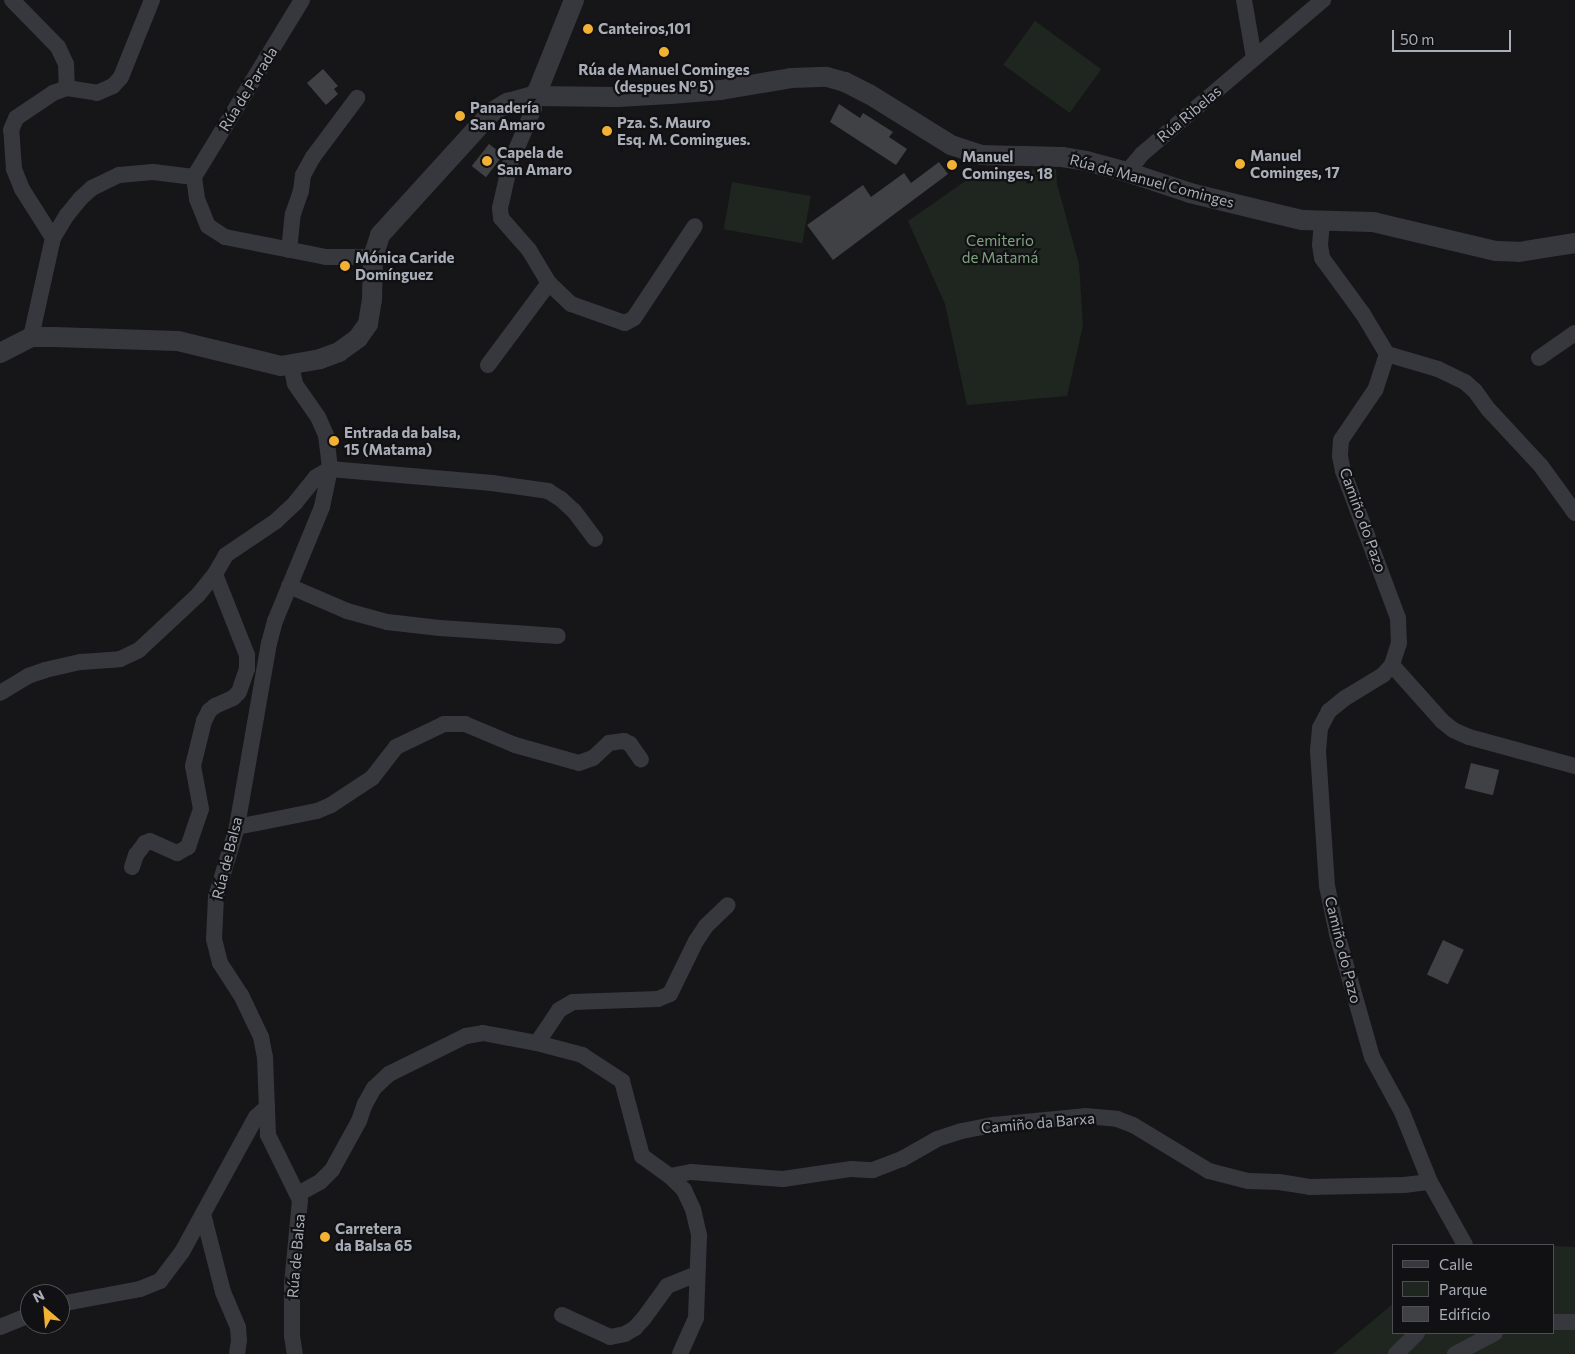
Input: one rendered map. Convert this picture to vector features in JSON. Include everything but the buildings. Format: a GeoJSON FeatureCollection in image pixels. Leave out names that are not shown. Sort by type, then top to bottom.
{"type":"FeatureCollection","features":[{"type":"Feature","properties":{"kind":"street"},"geometry":{"type":"LineString","coordinates":[[12,0],[58,47],[66,64],[67,88]]}},
{"type":"Feature","properties":{"kind":"street"},"geometry":{"type":"LineString","coordinates":[[53,238],[7,165],[11,130],[16,118],[53,93],[67,88],[96,93],[113,86],[121,77],[152,0]]}},
{"type":"Feature","properties":{"kind":"street","name":"Rúa de Parada"},"geometry":{"type":"LineString","coordinates":[[194,177],[302,0]]}},
{"type":"Feature","properties":{"kind":"street"},"geometry":{"type":"LineString","coordinates":[[574,0],[534,96],[534,108],[510,164],[500,208],[501,218],[529,250],[549,283],[571,304],[625,323],[634,318],[695,226]]}},
{"type":"Feature","properties":{"kind":"street"},"geometry":{"type":"LineString","coordinates":[[1244,0],[1254,58]]}},
{"type":"Feature","properties":{"kind":"street","name":"Rúa Ribelas"},"geometry":{"type":"LineString","coordinates":[[1127,172],[1142,154],[1323,0]]}},
{"type":"Feature","properties":{"kind":"street","name":"Rúa de Manuel Cominges"},"geometry":{"type":"LineString","coordinates":[[32,337],[178,342],[273,365],[291,365],[330,356],[346,347],[363,332],[368,324],[372,300],[373,257],[376,241],[492,112],[507,103],[534,96],[617,97],[670,94],[721,90],[791,78],[827,77],[845,82],[869,94],[952,145],[981,155],[1062,157],[1127,172],[1190,193],[1302,220],[1374,222],[1496,250],[1519,252],[1575,243]]}},
{"type":"Feature","properties":{"kind":"street"},"geometry":{"type":"LineString","coordinates":[[289,250],[293,214],[301,191],[303,175],[313,157],[357,98]]}},
{"type":"Feature","properties":{"kind":"street"},"geometry":{"type":"LineString","coordinates":[[0,353],[32,337],[53,238],[71,210],[92,188],[119,175],[137,172],[194,177],[200,209],[208,226],[225,236],[332,257],[373,257]]}},
{"type":"Feature","properties":{"kind":"street"},"geometry":{"type":"LineString","coordinates":[[1322,222],[1320,244],[1322,258],[1363,314],[1387,354],[1438,370],[1465,382],[1541,466],[1575,513]]}},
{"type":"Feature","properties":{"kind":"street"},"geometry":{"type":"LineString","coordinates":[[488,365],[549,283]]}},
{"type":"Feature","properties":{"kind":"street"},"geometry":{"type":"LineString","coordinates":[[1539,358],[1575,333]]}},
{"type":"Feature","properties":{"kind":"street","name":"Camiño do Pazo"},"geometry":{"type":"LineString","coordinates":[[1387,354],[1375,390],[1341,440],[1340,456],[1343,471],[1398,618],[1398,643],[1392,665],[1383,675],[1345,698],[1329,711],[1320,728],[1318,751],[1327,886],[1337,934],[1372,1057],[1402,1112],[1430,1182],[1464,1244]]}},
{"type":"Feature","properties":{"kind":"street","name":"Rúa de Balsa"},"geometry":{"type":"LineString","coordinates":[[291,365],[296,384],[318,417],[326,435],[330,469],[322,507],[274,621],[237,827],[216,897],[214,939],[220,964],[241,996],[261,1037],[265,1057],[266,1124],[272,1145],[298,1194],[301,1206],[291,1309],[295,1354]]}},
{"type":"Feature","properties":{"kind":"street"},"geometry":{"type":"LineString","coordinates":[[0,693],[28,676],[65,664],[130,656],[139,650],[198,595],[215,574],[226,555],[276,521],[290,508],[316,477],[330,469],[492,483],[548,491],[561,499],[574,511],[595,539]]}},
{"type":"Feature","properties":{"kind":"street"},"geometry":{"type":"LineString","coordinates":[[215,574],[248,662],[239,692],[233,698]]}},
{"type":"Feature","properties":{"kind":"street"},"geometry":{"type":"LineString","coordinates":[[289,586],[347,611],[387,622],[440,628],[558,636]]}},
{"type":"Feature","properties":{"kind":"street"},"geometry":{"type":"LineString","coordinates":[[1392,665],[1442,721],[1453,730],[1469,737],[1575,766]]}},
{"type":"Feature","properties":{"kind":"street"},"geometry":{"type":"LineString","coordinates":[[132,867],[136,855],[145,842],[150,841],[177,854],[188,847],[201,809],[193,766],[204,721],[209,711],[215,706],[243,696],[256,682],[262,682]]}},
{"type":"Feature","properties":{"kind":"street"},"geometry":{"type":"LineString","coordinates":[[237,827],[308,813],[331,805],[346,797],[372,778],[396,747],[444,724],[465,724],[515,745],[579,763],[593,758],[609,744],[624,741],[630,744],[641,760]]}},
{"type":"Feature","properties":{"kind":"street"},"geometry":{"type":"LineString","coordinates":[[538,1043],[558,1010],[573,1002],[658,999],[670,994],[696,941],[706,926],[728,905]]}},
{"type":"Feature","properties":{"kind":"street"},"geometry":{"type":"LineString","coordinates":[[298,1194],[321,1181],[332,1170],[359,1121],[365,1104],[374,1088],[389,1074],[466,1036],[483,1033],[538,1043],[582,1055],[622,1081],[642,1156],[670,1176],[684,1190],[693,1209],[699,1236],[696,1318],[680,1354]]}},
{"type":"Feature","properties":{"kind":"street"},"geometry":{"type":"LineString","coordinates":[[70,1302],[140,1289],[160,1281],[171,1269],[256,1117],[266,1107]]}},
{"type":"Feature","properties":{"kind":"street","name":"Camiño da Barxa"},"geometry":{"type":"LineString","coordinates":[[670,1176],[691,1172],[783,1179],[851,1169],[873,1170],[902,1159],[937,1139],[962,1131],[994,1125],[1085,1116],[1117,1119],[1133,1125],[1209,1171],[1248,1181],[1279,1182],[1310,1187],[1404,1186],[1430,1182]]}},
{"type":"Feature","properties":{"kind":"street"},"geometry":{"type":"LineString","coordinates":[[203,1214],[223,1292],[238,1327],[237,1354]]}},
{"type":"Feature","properties":{"kind":"street"},"geometry":{"type":"LineString","coordinates":[[562,1315],[610,1337],[625,1334],[636,1328],[667,1286],[697,1274]]}},
{"type":"Feature","properties":{"kind":"street"},"geometry":{"type":"LineString","coordinates":[[0,1327],[20,1319]]}},
{"type":"Feature","properties":{"kind":"street"},"geometry":{"type":"LineString","coordinates":[[1555,1322],[1575,1322]]}},
{"type":"Feature","properties":{"kind":"street"},"geometry":{"type":"LineString","coordinates":[[1396,1354],[1416,1334]]}},
{"type":"Feature","properties":{"kind":"street"},"geometry":{"type":"LineString","coordinates":[[1455,1354],[1493,1334]]}},
{"type":"Feature","properties":{"kind":"green space"},"geometry":{"type":"Polygon","coordinates":[[[1035,21],[1101,69],[1070,113],[1003,65],[1035,21]]]}},
{"type":"Feature","properties":{"kind":"green space","name":"Cemiterio de Matamá"},"geometry":{"type":"Polygon","coordinates":[[[1056,169],[1057,184],[1079,264],[1083,326],[1067,396],[967,405],[945,304],[908,221],[967,180],[978,181],[994,170],[1056,169]]]}},
{"type":"Feature","properties":{"kind":"green space"},"geometry":{"type":"Polygon","coordinates":[[[732,182],[811,196],[802,243],[724,229],[732,182]]]}},
{"type":"Feature","properties":{"kind":"green space"},"geometry":{"type":"Polygon","coordinates":[[[1555,1246],[1575,1247],[1575,1354],[1333,1354],[1392,1305],[1392,1334],[1555,1334],[1555,1246]]]}},
{"type":"Feature","properties":{"kind":"place","name":"Canteiros,101"},"geometry":{"type":"Point","coordinates":[588,29]}},
{"type":"Feature","properties":{"kind":"place","name":"Rúa de Manuel Cominges (despues Nº 5)"},"geometry":{"type":"Point","coordinates":[664,52]}},
{"type":"Feature","properties":{"kind":"place","name":"Panadería San Amaro"},"geometry":{"type":"Point","coordinates":[460,116]}},
{"type":"Feature","properties":{"kind":"place","name":"Pza. S. Mauro Esq. M. Comingues."},"geometry":{"type":"Point","coordinates":[607,131]}},
{"type":"Feature","properties":{"kind":"place","name":"Capela de San Amaro"},"geometry":{"type":"Point","coordinates":[487,161]}},
{"type":"Feature","properties":{"kind":"place","name":"Manuel Cominges, 17"},"geometry":{"type":"Point","coordinates":[1240,164]}},
{"type":"Feature","properties":{"kind":"place","name":"Manuel Cominges, 18"},"geometry":{"type":"Point","coordinates":[952,165]}},
{"type":"Feature","properties":{"kind":"place","name":"Mónica Caride Domínguez"},"geometry":{"type":"Point","coordinates":[345,266]}},
{"type":"Feature","properties":{"kind":"place","name":"Entrada da balsa, 15 (Matama)"},"geometry":{"type":"Point","coordinates":[334,441]}},
{"type":"Feature","properties":{"kind":"place","name":"Carretera da Balsa 65"},"geometry":{"type":"Point","coordinates":[325,1237]}}]}
